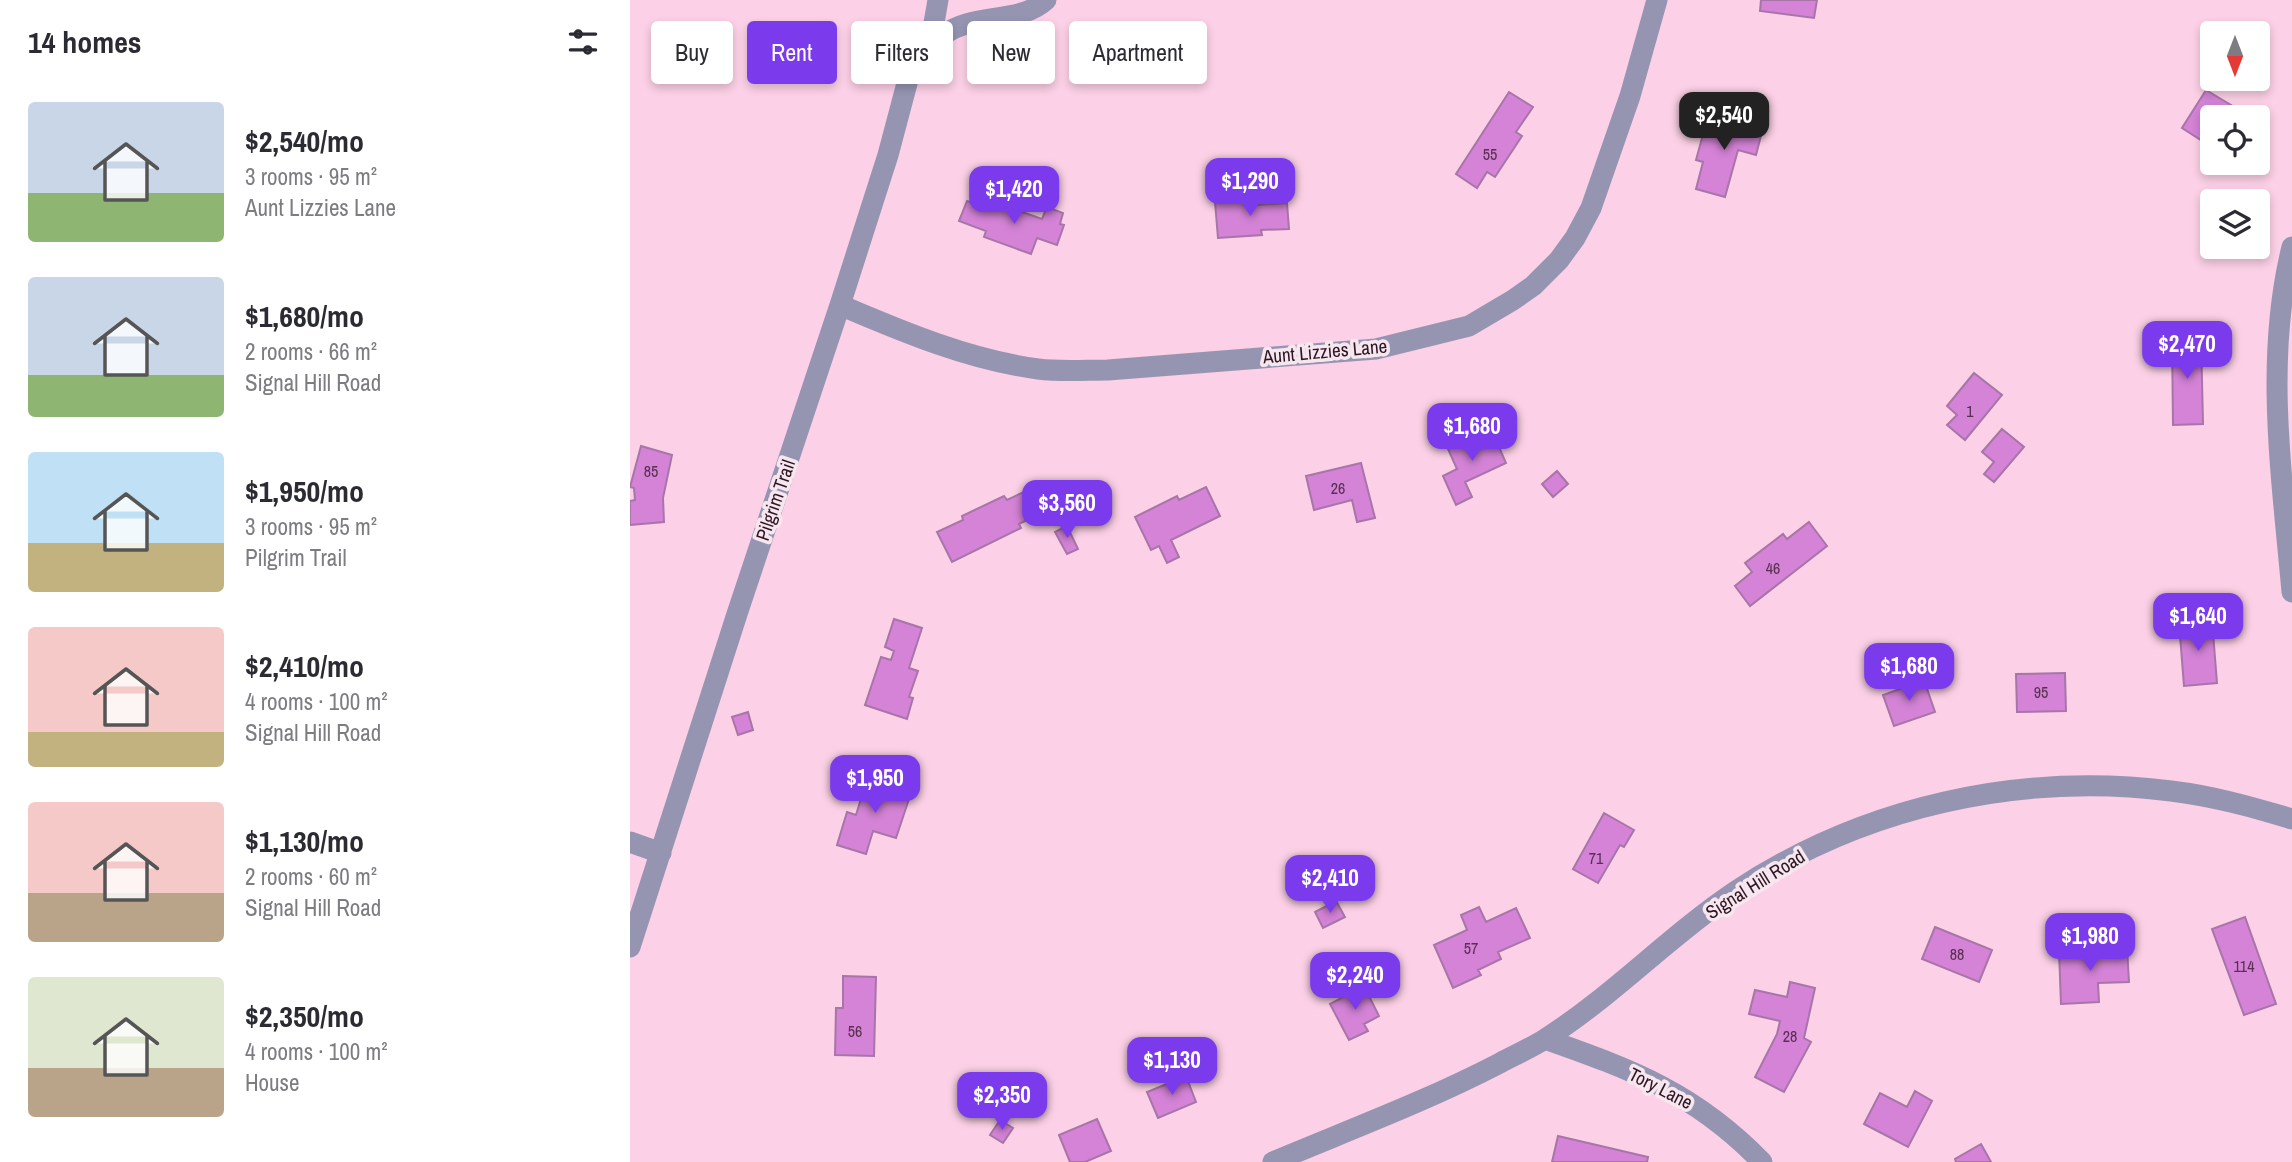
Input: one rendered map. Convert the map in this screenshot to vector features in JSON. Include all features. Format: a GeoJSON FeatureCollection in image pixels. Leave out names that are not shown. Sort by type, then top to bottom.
{"type":"FeatureCollection","features":[{"type":"Feature","properties":{"kind":"street","name":"Pilgrim Trail"},"geometry":{"type":"LineString","coordinates":[[934,21],[938,0]]}},
{"type":"Feature","properties":{"kind":"street"},"geometry":{"type":"LineString","coordinates":[[953,29],[1027,12],[1046,0]]}},
{"type":"Feature","properties":{"kind":"street","name":"Aunt Lizzies Lane"},"geometry":{"type":"LineString","coordinates":[[840,305],[910,334],[975,355],[1020,366],[1066,371],[1376,349],[1469,326],[1533,286],[1559,260],[1575,238],[1591,208],[1605,170],[1657,0]]}},
{"type":"Feature","properties":{"kind":"street","name":"Pilgrim Trail"},"geometry":{"type":"LineString","coordinates":[[630,947],[840,305],[888,155],[907,84]]}},
{"type":"Feature","properties":{"kind":"street"},"geometry":{"type":"LineString","coordinates":[[2292,247],[2280,331],[2276,409],[2292,592]]}},
{"type":"Feature","properties":{"kind":"street","name":"Signal Hill Road"},"geometry":{"type":"LineString","coordinates":[[1273,1162],[1462,1082],[1545,1039],[1736,891],[1813,848],[1900,814],[1978,794],[2022,788],[2086,785],[2172,791],[2229,801],[2292,819]]}},
{"type":"Feature","properties":{"kind":"street"},"geometry":{"type":"LineString","coordinates":[[630,842],[661,853]]}},
{"type":"Feature","properties":{"kind":"street","name":"Tory Lane"},"geometry":{"type":"LineString","coordinates":[[1545,1039],[1653,1080],[1691,1101],[1737,1136],[1762,1162]]}},
{"type":"Feature","properties":{"kind":"building"},"geometry":{"type":"Polygon","coordinates":[[[1761,0],[1817,0],[1814,18],[1760,11],[1761,0]]]}},
{"type":"Feature","properties":{"kind":"building"},"geometry":{"type":"Polygon","coordinates":[[[2205,91],[2231,105],[2200,105],[2200,140],[2182,128],[2205,91]]]}},
{"type":"Feature","properties":{"kind":"building"},"geometry":{"type":"Polygon","coordinates":[[[1509,92],[1533,107],[1516,132],[1522,136],[1495,177],[1487,172],[1477,188],[1456,174],[1509,92]]]}},
{"type":"Feature","properties":{"kind":"building"},"geometry":{"type":"Polygon","coordinates":[[[1708,116],[1763,128],[1756,155],[1738,150],[1725,197],[1696,189],[1703,162],[1696,160],[1708,116]]]}},
{"type":"Feature","properties":{"kind":"building"},"geometry":{"type":"Polygon","coordinates":[[[1258,200],[1258,205],[1287,203],[1289,229],[1261,230],[1262,235],[1218,238],[1215,202],[1258,200]]]}},
{"type":"Feature","properties":{"kind":"building"},"geometry":{"type":"Polygon","coordinates":[[[967,201],[995,211],[997,203],[1042,219],[1047,207],[1063,213],[1060,224],[1064,225],[1057,245],[1037,238],[1031,254],[984,237],[986,231],[959,221],[967,201]]]}},
{"type":"Feature","properties":{"kind":"building"},"geometry":{"type":"Polygon","coordinates":[[[2172,337],[2201,337],[2203,424],[2173,425],[2172,337]]]}},
{"type":"Feature","properties":{"kind":"building"},"geometry":{"type":"Polygon","coordinates":[[[1974,373],[2002,395],[1965,440],[1947,425],[1957,415],[1947,406],[1974,373]]]}},
{"type":"Feature","properties":{"kind":"building"},"geometry":{"type":"Polygon","coordinates":[[[1491,429],[1506,463],[1465,482],[1472,497],[1456,505],[1443,476],[1457,469],[1448,449],[1491,429]]]}},
{"type":"Feature","properties":{"kind":"building"},"geometry":{"type":"Polygon","coordinates":[[[2002,429],[2024,447],[1994,482],[1984,474],[1994,462],[1982,452],[2002,429]]]}},
{"type":"Feature","properties":{"kind":"building"},"geometry":{"type":"Polygon","coordinates":[[[641,446],[672,455],[663,498],[664,522],[630,525],[630,501],[635,500],[634,488],[630,487],[641,446]]]}},
{"type":"Feature","properties":{"kind":"building"},"geometry":{"type":"Polygon","coordinates":[[[1361,463],[1375,518],[1357,522],[1352,500],[1314,510],[1306,476],[1361,463]]]}},
{"type":"Feature","properties":{"kind":"building"},"geometry":{"type":"Polygon","coordinates":[[[1557,471],[1568,484],[1553,497],[1542,484],[1557,471]]]}},
{"type":"Feature","properties":{"kind":"building"},"geometry":{"type":"Polygon","coordinates":[[[1206,487],[1220,516],[1171,540],[1179,557],[1167,563],[1159,546],[1151,550],[1135,517],[1177,496],[1179,500],[1206,487]]]}},
{"type":"Feature","properties":{"kind":"building"},"geometry":{"type":"Polygon","coordinates":[[[1028,490],[1039,514],[1019,524],[1021,528],[952,562],[937,532],[963,520],[962,516],[1004,496],[1007,500],[1028,490]]]}},
{"type":"Feature","properties":{"kind":"building"},"geometry":{"type":"Polygon","coordinates":[[[1809,522],[1827,546],[1750,606],[1735,586],[1752,572],[1745,563],[1783,534],[1787,539],[1809,522]]]}},
{"type":"Feature","properties":{"kind":"building"},"geometry":{"type":"Polygon","coordinates":[[[1067,526],[1078,549],[1067,554],[1055,532],[1067,526]]]}},
{"type":"Feature","properties":{"kind":"building"},"geometry":{"type":"Polygon","coordinates":[[[894,619],[922,628],[909,668],[918,671],[909,697],[913,698],[907,719],[865,705],[881,657],[891,660],[894,651],[885,647],[894,619]]]}},
{"type":"Feature","properties":{"kind":"building"},"geometry":{"type":"Polygon","coordinates":[[[2212,620],[2217,683],[2184,686],[2179,623],[2212,620]]]}},
{"type":"Feature","properties":{"kind":"building"},"geometry":{"type":"Polygon","coordinates":[[[2065,673],[2066,711],[2017,712],[2016,674],[2065,673]]]}},
{"type":"Feature","properties":{"kind":"building"},"geometry":{"type":"Polygon","coordinates":[[[1924,680],[1935,712],[1894,726],[1883,695],[1924,680]]]}},
{"type":"Feature","properties":{"kind":"building"},"geometry":{"type":"Polygon","coordinates":[[[748,712],[753,730],[738,735],[732,717],[748,712]]]}},
{"type":"Feature","properties":{"kind":"building"},"geometry":{"type":"Polygon","coordinates":[[[868,776],[912,790],[896,838],[873,831],[866,854],[837,845],[847,812],[856,815],[868,776]]]}},
{"type":"Feature","properties":{"kind":"building"},"geometry":{"type":"Polygon","coordinates":[[[1604,813],[1634,830],[1624,847],[1620,845],[1598,883],[1573,869],[1604,813]]]}},
{"type":"Feature","properties":{"kind":"building"},"geometry":{"type":"Polygon","coordinates":[[[1336,901],[1345,917],[1323,928],[1315,912],[1336,901]]]}},
{"type":"Feature","properties":{"kind":"building"},"geometry":{"type":"Polygon","coordinates":[[[1479,907],[1486,922],[1516,908],[1530,938],[1498,952],[1501,959],[1478,970],[1481,975],[1453,988],[1434,945],[1467,930],[1461,915],[1479,907]]]}},
{"type":"Feature","properties":{"kind":"building"},"geometry":{"type":"Polygon","coordinates":[[[2245,917],[2276,1004],[2244,1015],[2212,929],[2245,917]]]}},
{"type":"Feature","properties":{"kind":"building"},"geometry":{"type":"Polygon","coordinates":[[[1935,927],[1992,950],[1979,982],[1922,959],[1935,927]]]}},
{"type":"Feature","properties":{"kind":"building"},"geometry":{"type":"Polygon","coordinates":[[[2127,948],[2129,982],[2098,983],[2099,1002],[2061,1004],[2059,951],[2127,948]]]}},
{"type":"Feature","properties":{"kind":"building"},"geometry":{"type":"Polygon","coordinates":[[[843,976],[876,977],[874,1056],[835,1055],[836,1008],[843,1008],[843,976]]]}},
{"type":"Feature","properties":{"kind":"building"},"geometry":{"type":"Polygon","coordinates":[[[1790,982],[1815,988],[1804,1038],[1811,1042],[1784,1092],[1755,1077],[1777,1034],[1780,1021],[1749,1014],[1755,990],[1787,997],[1790,982]]]}},
{"type":"Feature","properties":{"kind":"building"},"geometry":{"type":"Polygon","coordinates":[[[1364,986],[1379,1016],[1364,1024],[1368,1031],[1349,1040],[1330,1004],[1364,986]]]}},
{"type":"Feature","properties":{"kind":"building"},"geometry":{"type":"Polygon","coordinates":[[[1186,1076],[1196,1102],[1158,1118],[1147,1092],[1186,1076]]]}},
{"type":"Feature","properties":{"kind":"building"},"geometry":{"type":"Polygon","coordinates":[[[1915,1091],[1932,1101],[1908,1147],[1864,1124],[1880,1093],[1907,1107],[1915,1091]]]}},
{"type":"Feature","properties":{"kind":"building"},"geometry":{"type":"Polygon","coordinates":[[[1097,1119],[1111,1151],[1085,1162],[1070,1162],[1059,1135],[1097,1119]]]}},
{"type":"Feature","properties":{"kind":"building"},"geometry":{"type":"Polygon","coordinates":[[[1000,1120],[1013,1128],[1003,1143],[990,1135],[1000,1120]]]}},
{"type":"Feature","properties":{"kind":"building"},"geometry":{"type":"Polygon","coordinates":[[[1558,1136],[1648,1157],[1647,1162],[1552,1162],[1558,1136]]]}},
{"type":"Feature","properties":{"kind":"building"},"geometry":{"type":"Polygon","coordinates":[[[1981,1144],[1991,1162],[1956,1162],[1955,1159],[1981,1144]]]}}]}
